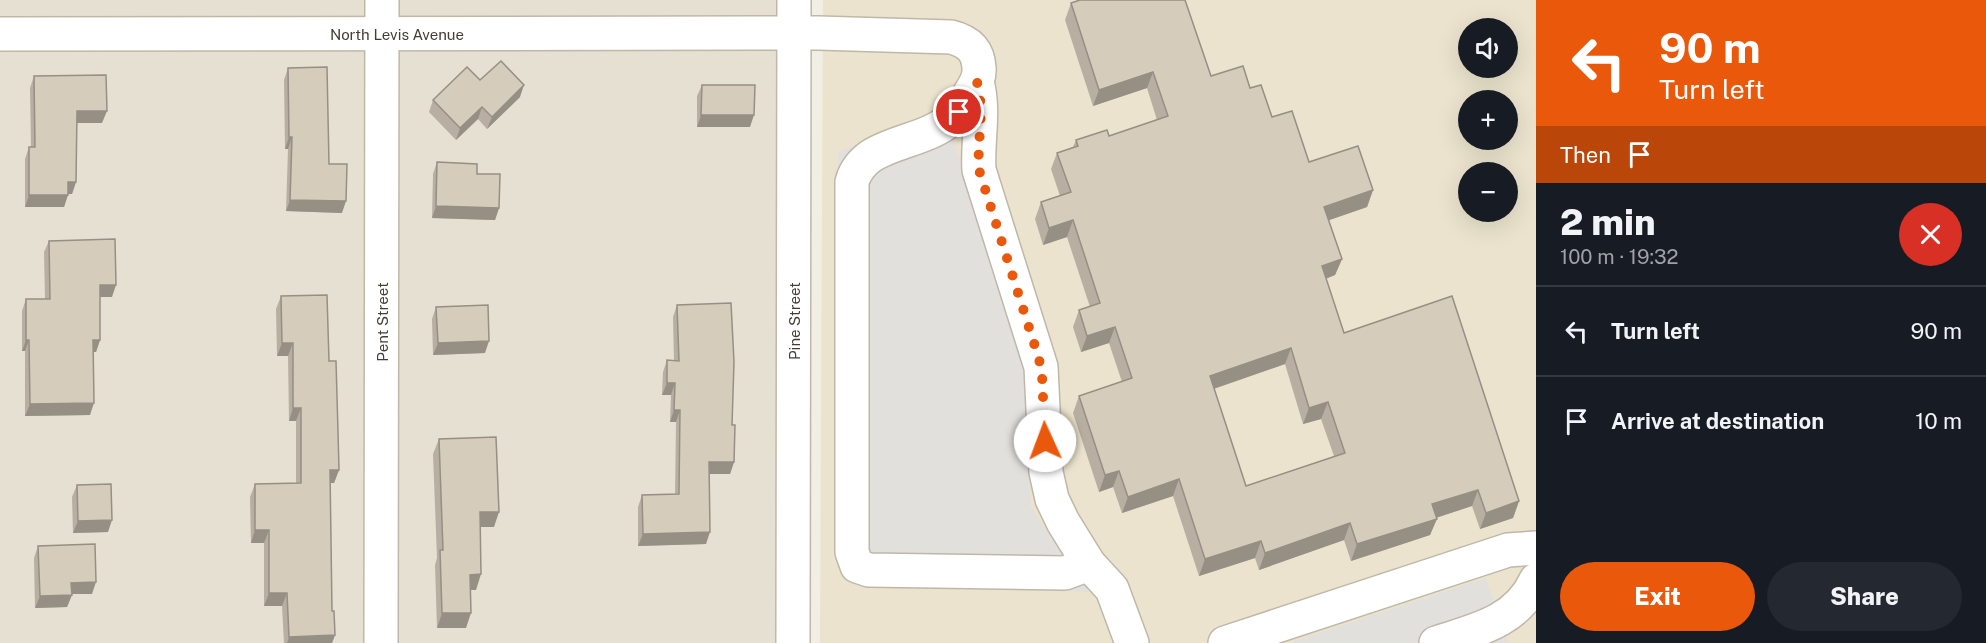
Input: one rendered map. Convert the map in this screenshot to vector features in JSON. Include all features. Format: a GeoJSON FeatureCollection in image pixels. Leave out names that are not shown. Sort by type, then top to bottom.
{"type":"FeatureCollection","features":[{"type":"Feature","properties":{"kind":"street","name":"Pent Street"},"geometry":{"type":"LineString","coordinates":[[381,643],[382,0]]}},
{"type":"Feature","properties":{"kind":"street","name":"Pine Street"},"geometry":{"type":"LineString","coordinates":[[793,643],[794,0]]}},
{"type":"Feature","properties":{"kind":"street","name":"North Levis Avenue"},"geometry":{"type":"LineString","coordinates":[[0,34],[794,33],[951,37],[963,40],[971,46],[979,63],[980,74],[977,82]]}},
{"type":"Feature","properties":{"kind":"street"},"geometry":{"type":"LineString","coordinates":[[977,82],[981,107],[979,170],[1041,368],[1046,472],[1052,499],[1063,522],[1089,564],[1112,589],[1132,643]]}},
{"type":"Feature","properties":{"kind":"street"},"geometry":{"type":"LineString","coordinates":[[977,82],[959,112],[944,124],[873,155],[858,168],[852,182],[852,552],[857,566],[869,570],[1065,573],[1089,564]]}},
{"type":"Feature","properties":{"kind":"street"},"geometry":{"type":"LineString","coordinates":[[1225,643],[1508,550],[1536,548]]}},
{"type":"Feature","properties":{"kind":"street"},"geometry":{"type":"LineString","coordinates":[[1436,643],[1495,623],[1509,615],[1523,602],[1536,580]]}},
{"type":"Feature","properties":{"kind":"shaded area"},"geometry":{"type":"Polygon","coordinates":[[[0,0],[366,0],[367,20],[0,20],[0,0]]]}},
{"type":"Feature","properties":{"kind":"shaded area"},"geometry":{"type":"Polygon","coordinates":[[[398,0],[778,0],[779,19],[398,20],[398,0]]]}},
{"type":"Feature","properties":{"kind":"shaded area"},"geometry":{"type":"Polygon","coordinates":[[[823,0],[1536,0],[1536,643],[820,643],[823,0]]]}},
{"type":"Feature","properties":{"kind":"shaded area"},"geometry":{"type":"Polygon","coordinates":[[[0,48],[367,48],[365,643],[0,643],[0,48]]]}},
{"type":"Feature","properties":{"kind":"shaded area"},"geometry":{"type":"Polygon","coordinates":[[[398,48],[779,48],[777,643],[396,643],[398,48]]]}},
{"type":"Feature","properties":{"kind":"shaded area"},"geometry":{"type":"Polygon","coordinates":[[[945,111],[1026,378],[1031,507],[1089,592],[858,586],[835,556],[838,152],[945,111]]]}},
{"type":"Feature","properties":{"kind":"shaded area"},"geometry":{"type":"Polygon","coordinates":[[[1486,578],[1508,643],[1289,643],[1486,578]]]}},
{"type":"Feature","properties":{"kind":"building"},"geometry":{"type":"Polygon","coordinates":[[[1080,0],[1185,0],[1211,76],[1243,66],[1250,88],[1261,85],[1272,117],[1292,111],[1309,162],[1358,146],[1373,190],[1324,207],[1342,259],[1322,266],[1344,333],[1452,296],[1519,501],[1486,513],[1478,490],[1432,504],[1437,519],[1357,544],[1350,523],[1265,553],[1261,541],[1205,559],[1179,479],[1128,497],[1119,471],[1105,475],[1079,396],[1132,378],[1115,327],[1087,336],[1079,310],[1100,303],[1073,220],[1049,228],[1041,202],[1071,192],[1057,153],[1078,146],[1076,140],[1107,130],[1109,136],[1168,116],[1153,72],[1099,90],[1071,3],[1080,0]],[[1291,348],[1210,376],[1246,486],[1345,453],[1328,402],[1309,408],[1291,348]]]}},
{"type":"Feature","properties":{"kind":"building"},"geometry":{"type":"Polygon","coordinates":[[[501,61],[524,85],[492,117],[482,107],[460,128],[433,100],[467,67],[480,80],[501,61]]]}},
{"type":"Feature","properties":{"kind":"building"},"geometry":{"type":"Polygon","coordinates":[[[327,67],[329,164],[347,164],[346,201],[290,200],[292,137],[289,137],[288,68],[327,67]]]}},
{"type":"Feature","properties":{"kind":"building"},"geometry":{"type":"Polygon","coordinates":[[[106,75],[107,111],[77,111],[76,182],[68,182],[68,195],[29,195],[29,147],[35,147],[34,76],[106,75]]]}},
{"type":"Feature","properties":{"kind":"building"},"geometry":{"type":"Polygon","coordinates":[[[702,85],[755,85],[754,115],[701,115],[702,85]]]}},
{"type":"Feature","properties":{"kind":"building"},"geometry":{"type":"Polygon","coordinates":[[[437,162],[477,164],[477,174],[500,174],[499,208],[436,206],[437,162]]]}},
{"type":"Feature","properties":{"kind":"building"},"geometry":{"type":"Polygon","coordinates":[[[115,239],[116,285],[100,285],[100,340],[93,340],[94,403],[30,404],[26,299],[50,299],[49,241],[115,239]]]}},
{"type":"Feature","properties":{"kind":"building"},"geometry":{"type":"Polygon","coordinates":[[[327,295],[329,361],[336,361],[339,470],[330,470],[332,611],[334,611],[335,635],[289,637],[287,593],[269,593],[269,530],[255,530],[255,484],[301,483],[301,408],[293,408],[293,343],[282,343],[281,296],[327,295]]]}},
{"type":"Feature","properties":{"kind":"building"},"geometry":{"type":"Polygon","coordinates":[[[731,303],[734,362],[732,425],[735,425],[734,462],[709,462],[710,532],[643,534],[642,495],[679,494],[680,410],[674,410],[675,383],[667,383],[667,360],[679,361],[677,305],[731,303]]]}},
{"type":"Feature","properties":{"kind":"building"},"geometry":{"type":"Polygon","coordinates":[[[488,305],[489,341],[438,343],[436,307],[488,305]]]}},
{"type":"Feature","properties":{"kind":"building"},"geometry":{"type":"Polygon","coordinates":[[[496,437],[499,512],[480,512],[481,574],[470,575],[471,613],[442,613],[440,550],[443,550],[439,439],[496,437]]]}},
{"type":"Feature","properties":{"kind":"building"},"geometry":{"type":"Polygon","coordinates":[[[111,484],[112,520],[78,521],[77,485],[111,484]]]}},
{"type":"Feature","properties":{"kind":"building"},"geometry":{"type":"Polygon","coordinates":[[[95,544],[96,582],[71,583],[72,595],[40,596],[38,546],[95,544]]]}},
{"type":"Feature","properties":{"kind":"route"},"geometry":{"type":"LineString","coordinates":[[959,112],[977,82],[981,107],[978,140],[979,170],[985,195],[1039,359],[1042,375],[1045,441]]}}]}
